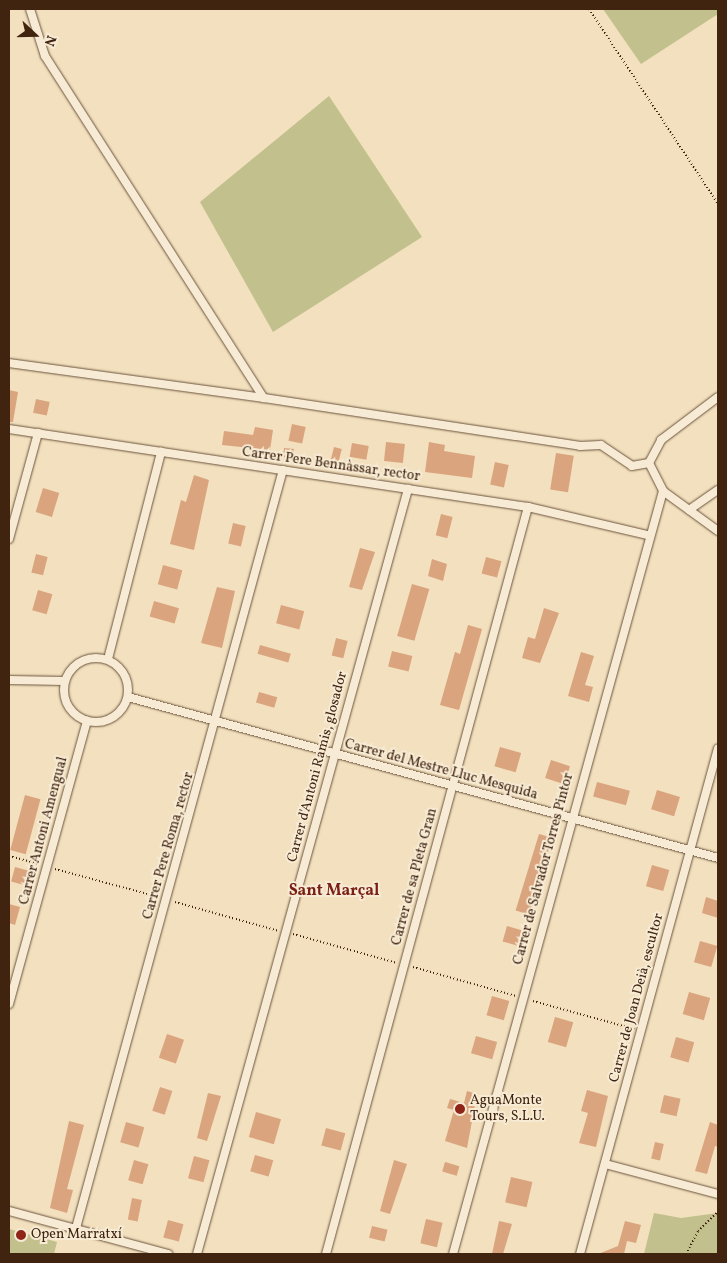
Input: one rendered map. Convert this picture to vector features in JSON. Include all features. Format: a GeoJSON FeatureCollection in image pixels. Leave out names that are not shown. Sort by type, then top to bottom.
{"type":"FeatureCollection","features":[{"type":"Feature","properties":{"kind":"street"},"geometry":{"type":"LineString","coordinates":[[30,9],[46,56],[264,398]]}},
{"type":"Feature","properties":{"kind":"street"},"geometry":{"type":"LineString","coordinates":[[9,363],[264,398],[580,446],[601,445],[632,466],[649,463]]}},
{"type":"Feature","properties":{"kind":"street"},"geometry":{"type":"LineString","coordinates":[[649,463],[661,440],[718,397]]}},
{"type":"Feature","properties":{"kind":"street","name":"Carrer Pere Bennàssar, rector"},"geometry":{"type":"LineString","coordinates":[[9,429],[528,507],[647,535]]}},
{"type":"Feature","properties":{"kind":"street"},"geometry":{"type":"LineString","coordinates":[[9,539],[38,433]]}},
{"type":"Feature","properties":{"kind":"street"},"geometry":{"type":"LineString","coordinates":[[108,659],[161,452]]}},
{"type":"Feature","properties":{"kind":"street"},"geometry":{"type":"LineString","coordinates":[[649,463],[663,491],[718,531]]}},
{"type":"Feature","properties":{"kind":"street","name":"Carrer Pere Roma, rector"},"geometry":{"type":"LineString","coordinates":[[76,1228],[217,721],[284,470]]}},
{"type":"Feature","properties":{"kind":"street","name":"Carrer d'Antoni Ramis, glosador"},"geometry":{"type":"LineString","coordinates":[[197,1254],[408,489]]}},
{"type":"Feature","properties":{"kind":"street"},"geometry":{"type":"LineString","coordinates":[[689,510],[718,490]]}},
{"type":"Feature","properties":{"kind":"street","name":"Carrer de Salvador Torres Pintor"},"geometry":{"type":"LineString","coordinates":[[453,1254],[647,535],[663,491]]}},
{"type":"Feature","properties":{"kind":"street","name":"Carrer de sa Pleta Gran"},"geometry":{"type":"LineString","coordinates":[[326,1254],[528,507]]}},
{"type":"Feature","properties":{"kind":"street"},"geometry":{"type":"LineString","coordinates":[[86,659],[108,659],[123,670],[128,697],[117,715],[97,723],[87,721],[66,701],[65,682],[77,664],[86,659]]}},
{"type":"Feature","properties":{"kind":"street"},"geometry":{"type":"LineString","coordinates":[[9,680],[65,682]]}},
{"type":"Feature","properties":{"kind":"street","name":"Carrer del Mestre Lluc Mesquida"},"geometry":{"type":"LineString","coordinates":[[128,697],[718,858]]}},
{"type":"Feature","properties":{"kind":"street","name":"Carrer Antoni Amengual"},"geometry":{"type":"LineString","coordinates":[[9,1004],[87,721]]}},
{"type":"Feature","properties":{"kind":"street","name":"Carrer de Joan Deià, escultor"},"geometry":{"type":"LineString","coordinates":[[580,1254],[718,748]]}},
{"type":"Feature","properties":{"kind":"street"},"geometry":{"type":"LineString","coordinates":[[605,1164],[718,1194]]}},
{"type":"Feature","properties":{"kind":"street"},"geometry":{"type":"LineString","coordinates":[[9,1211],[168,1254]]}},
{"type":"Feature","properties":{"kind":"path"},"geometry":{"type":"LineString","coordinates":[[589,9],[718,204]]}},
{"type":"Feature","properties":{"kind":"path"},"geometry":{"type":"LineString","coordinates":[[9,856],[41,865]]}},
{"type":"Feature","properties":{"kind":"path"},"geometry":{"type":"LineString","coordinates":[[54,868],[161,898]]}},
{"type":"Feature","properties":{"kind":"path"},"geometry":{"type":"LineString","coordinates":[[172,901],[279,930]]}},
{"type":"Feature","properties":{"kind":"path"},"geometry":{"type":"LineString","coordinates":[[291,934],[399,964]]}},
{"type":"Feature","properties":{"kind":"path"},"geometry":{"type":"LineString","coordinates":[[409,966],[516,996]]}},
{"type":"Feature","properties":{"kind":"path"},"geometry":{"type":"LineString","coordinates":[[530,1000],[641,1031]]}},
{"type":"Feature","properties":{"kind":"path"},"geometry":{"type":"LineString","coordinates":[[686,1254],[698,1231],[718,1212]]}},
{"type":"Feature","properties":{"kind":"shaded area"},"geometry":{"type":"Polygon","coordinates":[[[603,9],[718,9],[718,14],[641,64],[603,9]]]}},
{"type":"Feature","properties":{"kind":"shaded area"},"geometry":{"type":"Polygon","coordinates":[[[329,96],[422,237],[273,332],[200,202],[329,96]]]}},
{"type":"Feature","properties":{"kind":"shaded area"},"geometry":{"type":"Polygon","coordinates":[[[654,1213],[681,1218],[718,1213],[718,1254],[644,1254],[654,1213]]]}},
{"type":"Feature","properties":{"kind":"shaded area","name":"Open Marratxí"},"geometry":{"type":"Polygon","coordinates":[[[9,1229],[57,1242],[54,1254],[9,1254],[9,1229]]]}},
{"type":"Feature","properties":{"kind":"building"},"geometry":{"type":"Polygon","coordinates":[[[9,390],[18,392],[13,422],[9,422],[9,390]]]}},
{"type":"Feature","properties":{"kind":"building"},"geometry":{"type":"Polygon","coordinates":[[[36,399],[50,402],[47,416],[33,413],[36,399]]]}},
{"type":"Feature","properties":{"kind":"building"},"geometry":{"type":"Polygon","coordinates":[[[292,424],[306,427],[302,444],[288,441],[292,424]]]}},
{"type":"Feature","properties":{"kind":"building"},"geometry":{"type":"Polygon","coordinates":[[[255,427],[273,430],[270,450],[222,445],[224,431],[253,435],[255,427]]]}},
{"type":"Feature","properties":{"kind":"building"},"geometry":{"type":"Polygon","coordinates":[[[386,442],[405,444],[403,463],[384,461],[386,442]]]}},
{"type":"Feature","properties":{"kind":"building"},"geometry":{"type":"Polygon","coordinates":[[[429,442],[445,445],[444,451],[475,456],[472,478],[425,472],[429,442]]]}},
{"type":"Feature","properties":{"kind":"building"},"geometry":{"type":"Polygon","coordinates":[[[352,443],[369,446],[366,460],[350,457],[352,443]]]}},
{"type":"Feature","properties":{"kind":"building"},"geometry":{"type":"Polygon","coordinates":[[[334,447],[342,449],[338,465],[330,463],[334,447]]]}},
{"type":"Feature","properties":{"kind":"building"},"geometry":{"type":"Polygon","coordinates":[[[284,448],[294,449],[293,458],[283,457],[284,448]]]}},
{"type":"Feature","properties":{"kind":"building"},"geometry":{"type":"Polygon","coordinates":[[[556,453],[574,456],[568,492],[550,490],[556,453]]]}},
{"type":"Feature","properties":{"kind":"building"},"geometry":{"type":"Polygon","coordinates":[[[495,462],[509,465],[504,487],[490,484],[495,462]]]}},
{"type":"Feature","properties":{"kind":"building"},"geometry":{"type":"Polygon","coordinates":[[[194,475],[209,480],[194,550],[170,544],[181,500],[186,502],[194,475]]]}},
{"type":"Feature","properties":{"kind":"building"},"geometry":{"type":"Polygon","coordinates":[[[43,488],[59,493],[52,517],[36,512],[43,488]]]}},
{"type":"Feature","properties":{"kind":"building"},"geometry":{"type":"Polygon","coordinates":[[[441,514],[453,517],[447,538],[436,535],[441,514]]]}},
{"type":"Feature","properties":{"kind":"building"},"geometry":{"type":"Polygon","coordinates":[[[233,523],[246,526],[241,546],[228,543],[233,523]]]}},
{"type":"Feature","properties":{"kind":"building"},"geometry":{"type":"Polygon","coordinates":[[[360,548],[375,552],[362,590],[349,587],[360,548]]]}},
{"type":"Feature","properties":{"kind":"building"},"geometry":{"type":"Polygon","coordinates":[[[36,554],[48,557],[43,575],[31,572],[36,554]]]}},
{"type":"Feature","properties":{"kind":"building"},"geometry":{"type":"Polygon","coordinates":[[[486,557],[501,561],[497,578],[482,573],[486,557]]]}},
{"type":"Feature","properties":{"kind":"building"},"geometry":{"type":"Polygon","coordinates":[[[432,559],[447,564],[443,581],[428,576],[432,559]]]}},
{"type":"Feature","properties":{"kind":"building"},"geometry":{"type":"Polygon","coordinates":[[[163,565],[182,570],[177,589],[158,584],[163,565]]]}},
{"type":"Feature","properties":{"kind":"building"},"geometry":{"type":"Polygon","coordinates":[[[412,584],[429,589],[414,641],[397,636],[412,584]]]}},
{"type":"Feature","properties":{"kind":"building"},"geometry":{"type":"Polygon","coordinates":[[[217,587],[235,591],[222,648],[201,643],[217,587]]]}},
{"type":"Feature","properties":{"kind":"building"},"geometry":{"type":"Polygon","coordinates":[[[38,590],[52,594],[47,614],[32,610],[38,590]]]}},
{"type":"Feature","properties":{"kind":"building"},"geometry":{"type":"Polygon","coordinates":[[[154,601],[179,608],[175,624],[150,616],[154,601]]]}},
{"type":"Feature","properties":{"kind":"building"},"geometry":{"type":"Polygon","coordinates":[[[281,605],[304,611],[299,630],[276,623],[281,605]]]}},
{"type":"Feature","properties":{"kind":"building"},"geometry":{"type":"Polygon","coordinates":[[[544,608],[559,613],[540,663],[522,658],[528,637],[535,639],[544,608]]]}},
{"type":"Feature","properties":{"kind":"building"},"geometry":{"type":"Polygon","coordinates":[[[468,625],[482,629],[459,710],[440,705],[455,652],[460,654],[468,625]]]}},
{"type":"Feature","properties":{"kind":"building"},"geometry":{"type":"Polygon","coordinates":[[[336,638],[348,641],[343,658],[332,655],[336,638]]]}},
{"type":"Feature","properties":{"kind":"building"},"geometry":{"type":"Polygon","coordinates":[[[260,645],[291,654],[288,662],[258,654],[260,645]]]}},
{"type":"Feature","properties":{"kind":"building"},"geometry":{"type":"Polygon","coordinates":[[[392,651],[412,656],[409,672],[388,667],[392,651]]]}},
{"type":"Feature","properties":{"kind":"building"},"geometry":{"type":"Polygon","coordinates":[[[581,652],[594,656],[585,685],[593,687],[589,702],[568,696],[581,652]]]}},
{"type":"Feature","properties":{"kind":"building"},"geometry":{"type":"Polygon","coordinates":[[[259,692],[277,697],[274,708],[256,703],[259,692]]]}},
{"type":"Feature","properties":{"kind":"building"},"geometry":{"type":"Polygon","coordinates":[[[500,747],[521,753],[516,772],[494,766],[500,747]]]}},
{"type":"Feature","properties":{"kind":"building"},"geometry":{"type":"Polygon","coordinates":[[[551,760],[570,766],[564,784],[545,778],[551,760]]]}},
{"type":"Feature","properties":{"kind":"building"},"geometry":{"type":"Polygon","coordinates":[[[597,782],[630,791],[626,805],[593,796],[597,782]]]}},
{"type":"Feature","properties":{"kind":"building"},"geometry":{"type":"Polygon","coordinates":[[[657,790],[680,797],[674,816],[651,809],[657,790]]]}},
{"type":"Feature","properties":{"kind":"building"},"geometry":{"type":"Polygon","coordinates":[[[25,795],[40,799],[26,854],[10,850],[25,795]]]}},
{"type":"Feature","properties":{"kind":"building"},"geometry":{"type":"Polygon","coordinates":[[[539,834],[552,838],[529,915],[516,911],[539,834]]]}},
{"type":"Feature","properties":{"kind":"building"},"geometry":{"type":"Polygon","coordinates":[[[652,865],[669,870],[663,891],[646,886],[652,865]]]}},
{"type":"Feature","properties":{"kind":"building"},"geometry":{"type":"Polygon","coordinates":[[[15,867],[30,871],[27,886],[11,881],[15,867]]]}},
{"type":"Feature","properties":{"kind":"building"},"geometry":{"type":"Polygon","coordinates":[[[706,897],[718,901],[718,918],[702,913],[706,897]]]}},
{"type":"Feature","properties":{"kind":"building"},"geometry":{"type":"Polygon","coordinates":[[[9,904],[20,907],[15,925],[9,923],[9,904]]]}},
{"type":"Feature","properties":{"kind":"building"},"geometry":{"type":"Polygon","coordinates":[[[507,926],[521,930],[517,946],[503,941],[507,926]]]}},
{"type":"Feature","properties":{"kind":"building"},"geometry":{"type":"Polygon","coordinates":[[[700,941],[717,946],[711,967],[694,962],[700,941]]]}},
{"type":"Feature","properties":{"kind":"building"},"geometry":{"type":"Polygon","coordinates":[[[689,992],[710,998],[704,1020],[683,1014],[689,992]]]}},
{"type":"Feature","properties":{"kind":"building"},"geometry":{"type":"Polygon","coordinates":[[[492,996],[509,1001],[504,1020],[486,1015],[492,996]]]}},
{"type":"Feature","properties":{"kind":"building"},"geometry":{"type":"Polygon","coordinates":[[[555,1017],[573,1022],[566,1047],[548,1042],[555,1017]]]}},
{"type":"Feature","properties":{"kind":"building"},"geometry":{"type":"Polygon","coordinates":[[[167,1034],[184,1040],[176,1063],[159,1058],[167,1034]]]}},
{"type":"Feature","properties":{"kind":"building"},"geometry":{"type":"Polygon","coordinates":[[[476,1036],[497,1042],[492,1059],[471,1053],[476,1036]]]}},
{"type":"Feature","properties":{"kind":"building"},"geometry":{"type":"Polygon","coordinates":[[[676,1037],[694,1042],[688,1062],[670,1057],[676,1037]]]}},
{"type":"Feature","properties":{"kind":"building"},"geometry":{"type":"Polygon","coordinates":[[[160,1087],[172,1091],[165,1115],[152,1111],[160,1087]]]}},
{"type":"Feature","properties":{"kind":"building"},"geometry":{"type":"Polygon","coordinates":[[[587,1090],[608,1096],[596,1147],[579,1143],[588,1113],[581,1111],[587,1090]]]}},
{"type":"Feature","properties":{"kind":"building"},"geometry":{"type":"Polygon","coordinates":[[[467,1091],[477,1094],[467,1148],[445,1141],[454,1110],[447,1108],[450,1099],[464,1103],[467,1091]]]}},
{"type":"Feature","properties":{"kind":"building"},"geometry":{"type":"Polygon","coordinates":[[[208,1093],[221,1096],[207,1141],[197,1138],[208,1093]]]}},
{"type":"Feature","properties":{"kind":"building"},"geometry":{"type":"Polygon","coordinates":[[[664,1095],[681,1099],[677,1116],[660,1113],[664,1095]]]}},
{"type":"Feature","properties":{"kind":"building"},"geometry":{"type":"Polygon","coordinates":[[[256,1112],[281,1119],[274,1144],[249,1137],[256,1112]]]}},
{"type":"Feature","properties":{"kind":"building"},"geometry":{"type":"Polygon","coordinates":[[[69,1121],[84,1125],[67,1189],[73,1190],[67,1213],[50,1208],[69,1121]]]}},
{"type":"Feature","properties":{"kind":"building"},"geometry":{"type":"Polygon","coordinates":[[[126,1122],[144,1127],[138,1147],[120,1142],[126,1122]]]}},
{"type":"Feature","properties":{"kind":"building"},"geometry":{"type":"Polygon","coordinates":[[[710,1122],[718,1125],[718,1147],[715,1146],[707,1174],[695,1171],[710,1122]]]}},
{"type":"Feature","properties":{"kind":"building"},"geometry":{"type":"Polygon","coordinates":[[[326,1128],[345,1133],[341,1151],[321,1145],[326,1128]]]}},
{"type":"Feature","properties":{"kind":"building"},"geometry":{"type":"Polygon","coordinates":[[[655,1142],[664,1144],[660,1161],[651,1159],[655,1142]]]}},
{"type":"Feature","properties":{"kind":"building"},"geometry":{"type":"Polygon","coordinates":[[[255,1155],[273,1160],[269,1177],[250,1171],[255,1155]]]}},
{"type":"Feature","properties":{"kind":"building"},"geometry":{"type":"Polygon","coordinates":[[[194,1156],[209,1160],[204,1182],[188,1178],[194,1156]]]}},
{"type":"Feature","properties":{"kind":"building"},"geometry":{"type":"Polygon","coordinates":[[[134,1160],[148,1164],[143,1184],[128,1180],[134,1160]]]}},
{"type":"Feature","properties":{"kind":"building"},"geometry":{"type":"Polygon","coordinates":[[[394,1160],[407,1164],[390,1214],[380,1211],[394,1160]]]}},
{"type":"Feature","properties":{"kind":"building"},"geometry":{"type":"Polygon","coordinates":[[[445,1162],[459,1166],[457,1176],[442,1172],[445,1162]]]}},
{"type":"Feature","properties":{"kind":"building"},"geometry":{"type":"Polygon","coordinates":[[[511,1177],[532,1182],[527,1207],[505,1202],[511,1177]]]}},
{"type":"Feature","properties":{"kind":"building"},"geometry":{"type":"Polygon","coordinates":[[[132,1198],[142,1200],[138,1222],[128,1220],[132,1198]]]}},
{"type":"Feature","properties":{"kind":"building"},"geometry":{"type":"Polygon","coordinates":[[[426,1219],[443,1223],[437,1247],[420,1243],[426,1219]]]}},
{"type":"Feature","properties":{"kind":"building"},"geometry":{"type":"Polygon","coordinates":[[[168,1220],[183,1224],[179,1242],[163,1237],[168,1220]]]}},
{"type":"Feature","properties":{"kind":"building"},"geometry":{"type":"Polygon","coordinates":[[[499,1221],[512,1224],[503,1254],[492,1254],[499,1221]]]}},
{"type":"Feature","properties":{"kind":"building"},"geometry":{"type":"Polygon","coordinates":[[[625,1221],[641,1225],[636,1243],[627,1241],[624,1254],[598,1254],[618,1246],[625,1221]]]}},
{"type":"Feature","properties":{"kind":"building"},"geometry":{"type":"Polygon","coordinates":[[[372,1226],[388,1230],[385,1242],[369,1238],[372,1226]]]}},
{"type":"Feature","properties":{"kind":"place","name":"AguaMonte Tours, S.L.U."},"geometry":{"type":"Point","coordinates":[460,1109]}},
{"type":"Feature","properties":{"kind":"place","name":"Open Marratxí"},"geometry":{"type":"Point","coordinates":[21,1235]}},
{"type":"Feature","properties":{"kind":"district","name":"Sant Marçal"},"geometry":{"type":"Point","coordinates":[334,891]}}]}
